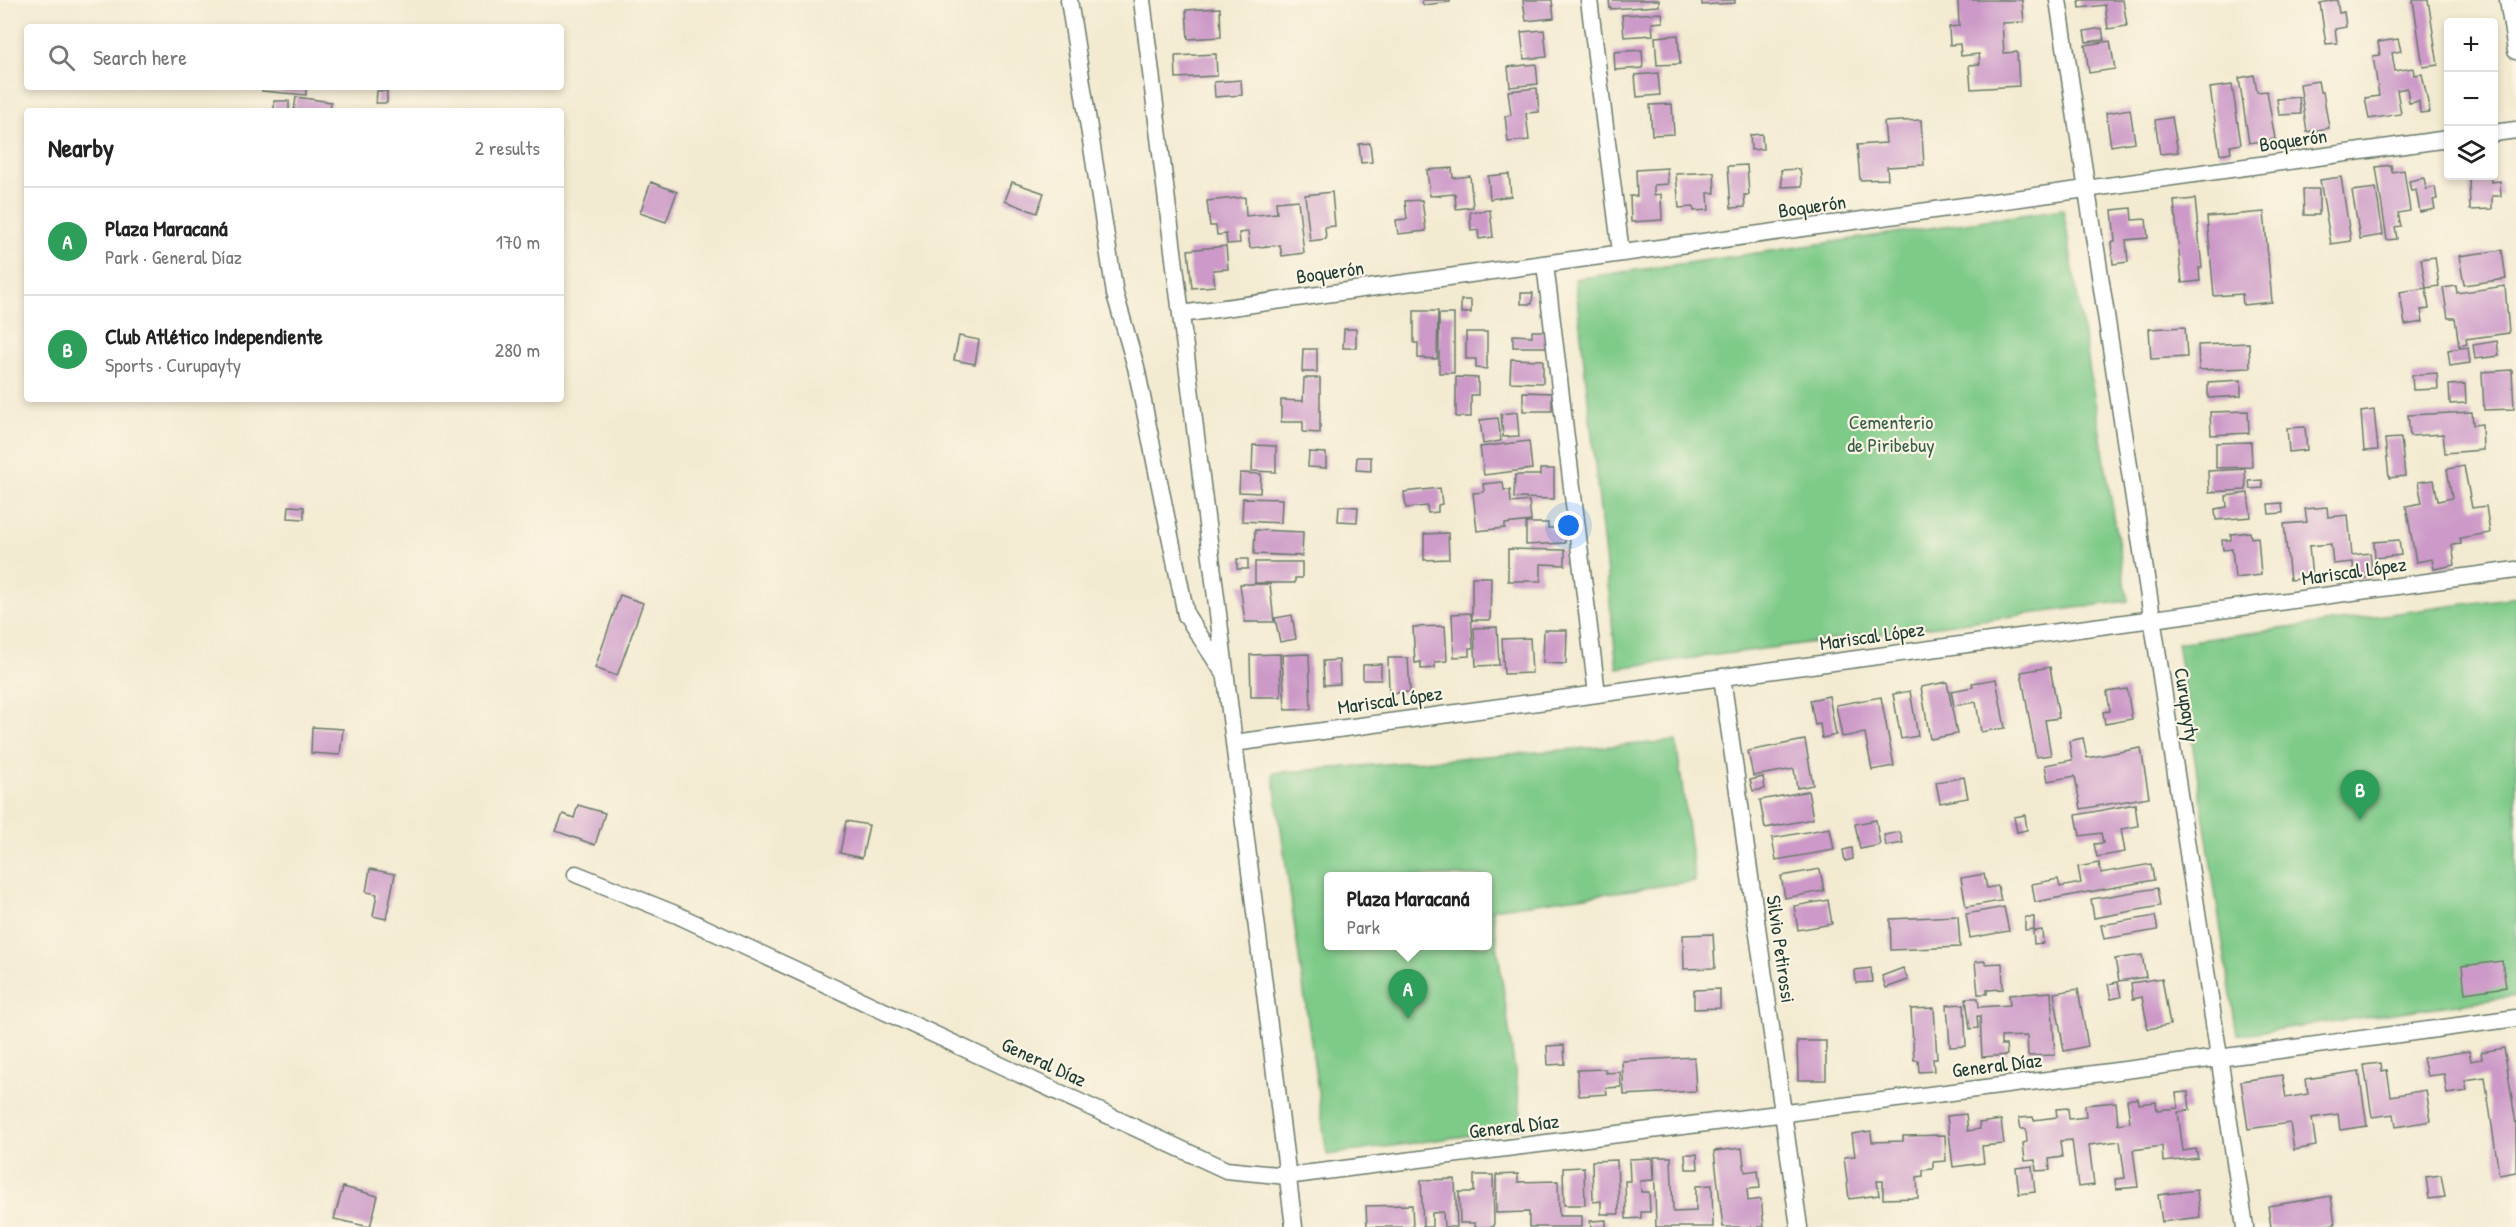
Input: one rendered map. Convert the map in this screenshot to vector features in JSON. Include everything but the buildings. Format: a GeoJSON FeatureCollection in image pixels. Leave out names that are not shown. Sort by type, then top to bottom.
{"type":"FeatureCollection","features":[{"type":"Feature","properties":{"kind":"street"},"geometry":{"type":"LineString","coordinates":[[1069,0],[1115,294],[1136,367],[1186,615],[1225,675]]}},
{"type":"Feature","properties":{"kind":"street"},"geometry":{"type":"LineString","coordinates":[[1142,0],[1294,1227]]}},
{"type":"Feature","properties":{"kind":"street"},"geometry":{"type":"LineString","coordinates":[[1589,0],[1621,254]]}},
{"type":"Feature","properties":{"kind":"street","name":"Curupayty"},"geometry":{"type":"LineString","coordinates":[[2058,0],[2245,1227]]}},
{"type":"Feature","properties":{"kind":"street"},"geometry":{"type":"LineString","coordinates":[[2508,0],[2516,51]]}},
{"type":"Feature","properties":{"kind":"street"},"geometry":{"type":"LineString","coordinates":[[2498,132],[2516,130]]}},
{"type":"Feature","properties":{"kind":"street","name":"Boquerón"},"geometry":{"type":"LineString","coordinates":[[1181,314],[2444,140]]}},
{"type":"Feature","properties":{"kind":"street"},"geometry":{"type":"LineString","coordinates":[[1545,264],[1597,693]]}},
{"type":"Feature","properties":{"kind":"street","name":"Mariscal López"},"geometry":{"type":"LineString","coordinates":[[1234,743],[2516,570]]}},
{"type":"Feature","properties":{"kind":"street","name":"Silvio Petirossi"},"geometry":{"type":"LineString","coordinates":[[1722,677],[1799,1227]]}},
{"type":"Feature","properties":{"kind":"street","name":"General Díaz"},"geometry":{"type":"LineString","coordinates":[[576,874],[675,914],[1226,1170],[1287,1176],[2220,1059],[2516,1018]]}},
{"type":"Feature","properties":{"kind":"green space","name":"Cementerio de Piribebuy"},"geometry":{"type":"Polygon","coordinates":[[[2063,209],[2128,601],[1617,668],[1575,279],[2063,209]]]}},
{"type":"Feature","properties":{"kind":"green space"},"geometry":{"type":"Polygon","coordinates":[[[2516,597],[2516,996],[2237,1035],[2177,643],[2516,597]]]}},
{"type":"Feature","properties":{"kind":"green space"},"geometry":{"type":"Polygon","coordinates":[[[1676,741],[1695,881],[1492,909],[1523,1128],[1327,1155],[1273,773],[1676,741]]]}},
{"type":"Feature","properties":{"kind":"place","name":"Club Atlético Independiente"},"geometry":{"type":"Point","coordinates":[2360,820]}},
{"type":"Feature","properties":{"kind":"place","name":"Plaza Maracaná"},"geometry":{"type":"Point","coordinates":[1408,1019]}}]}
